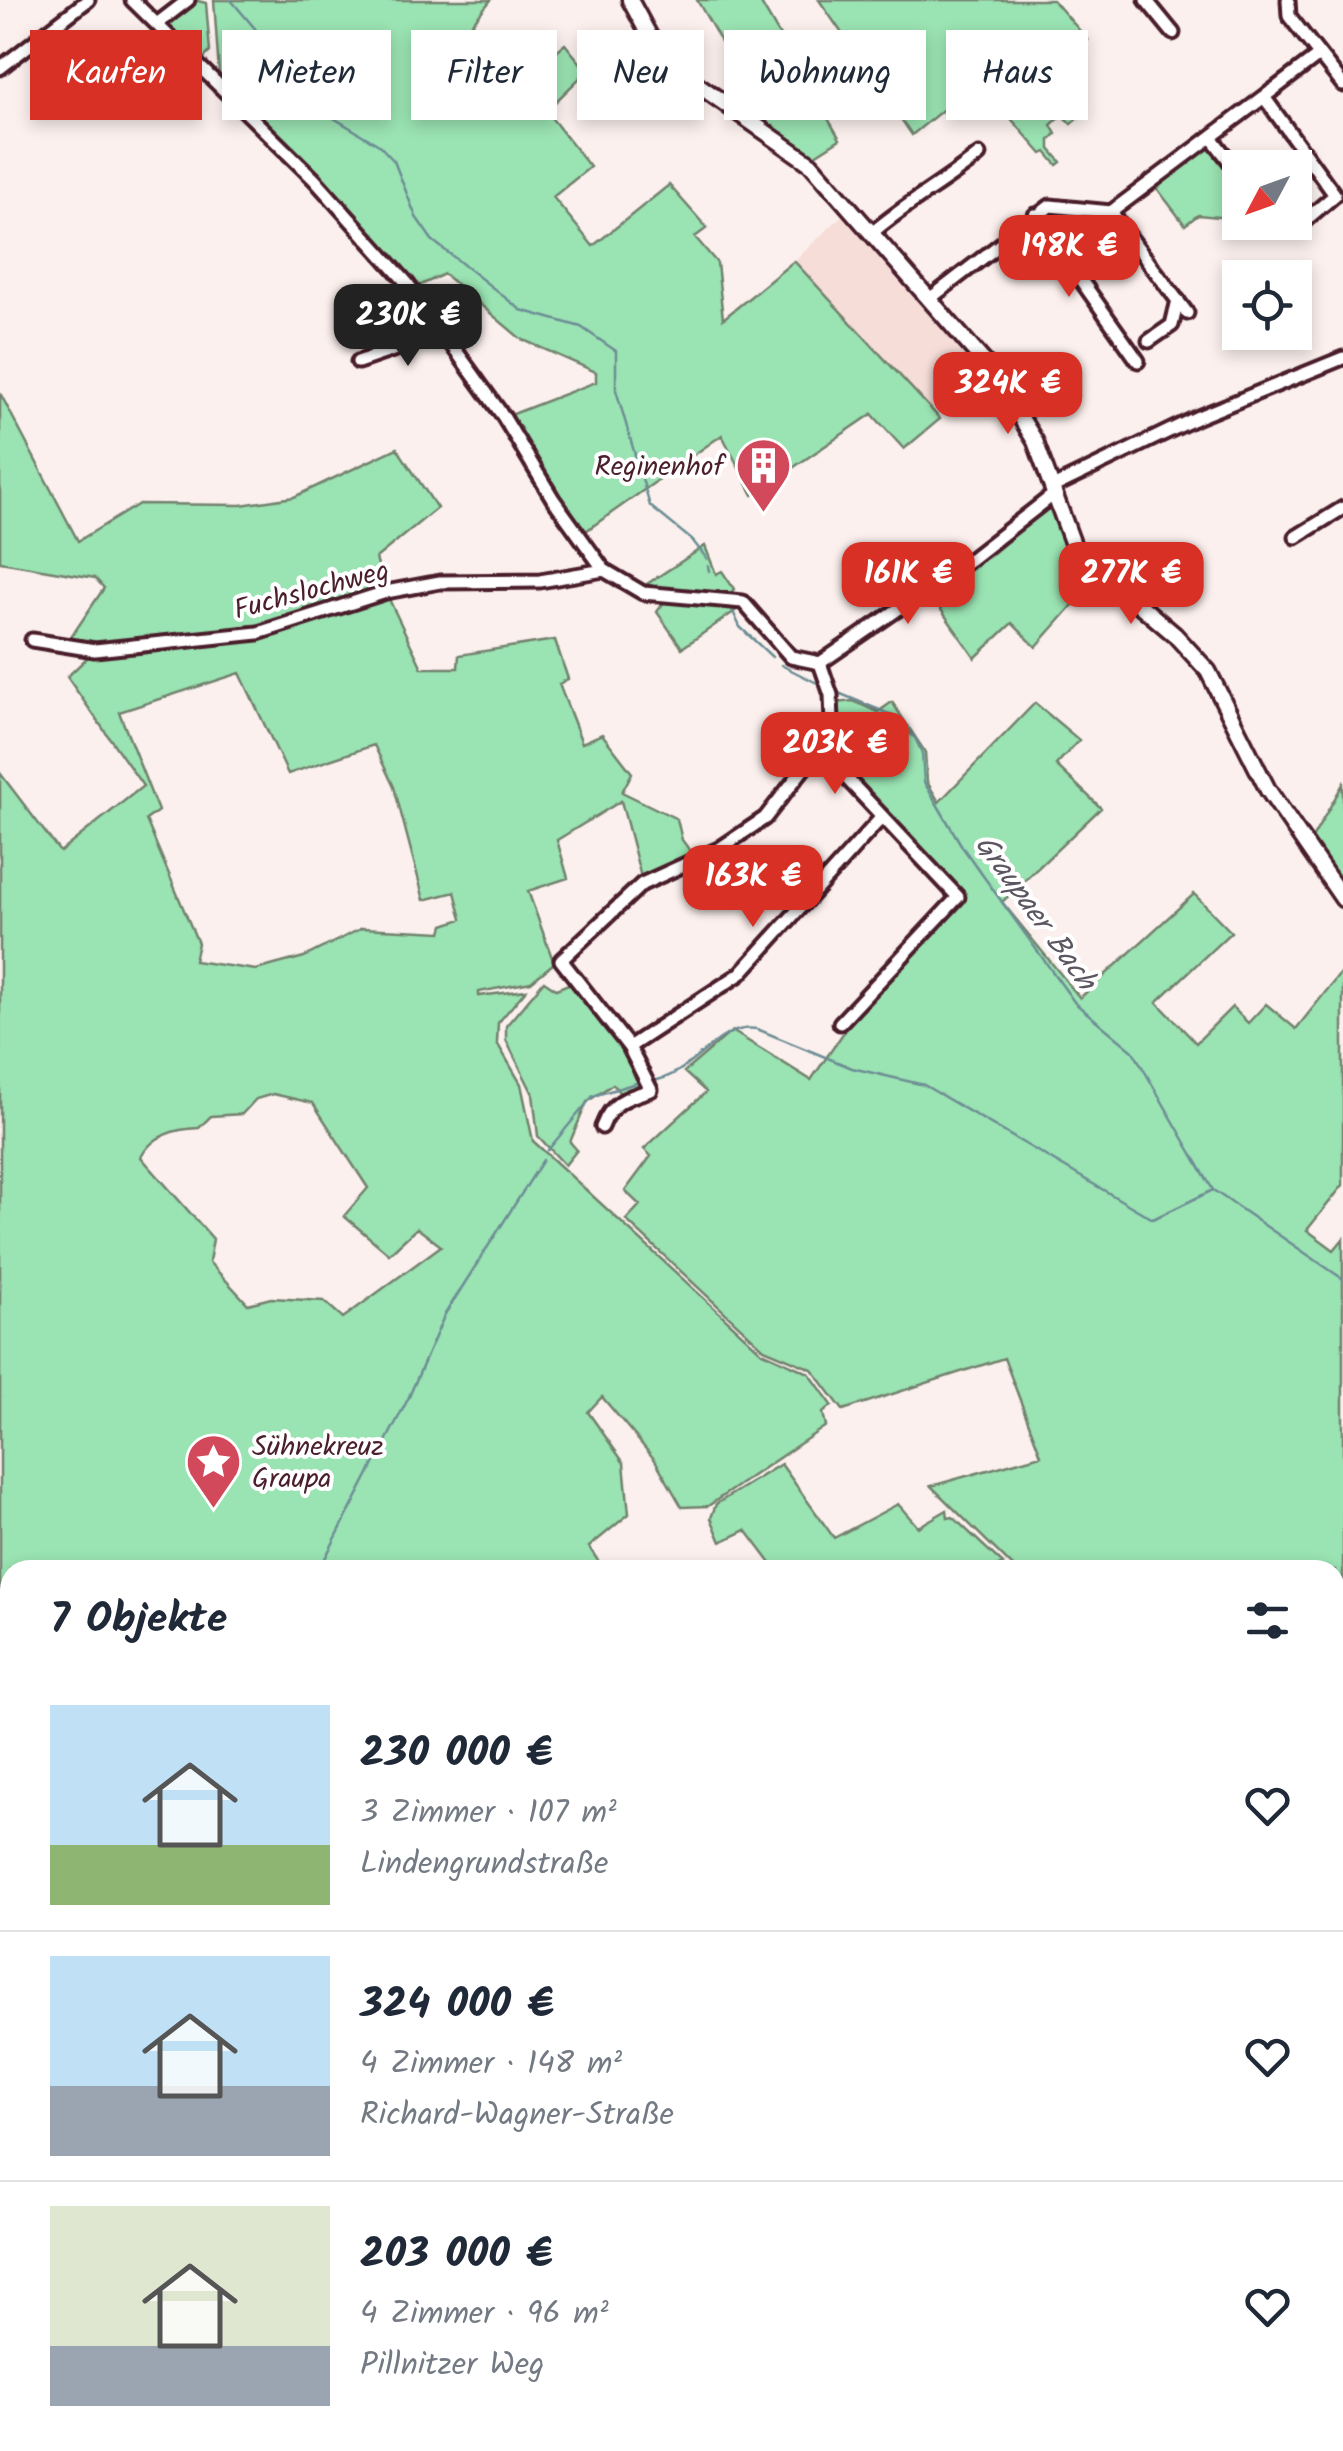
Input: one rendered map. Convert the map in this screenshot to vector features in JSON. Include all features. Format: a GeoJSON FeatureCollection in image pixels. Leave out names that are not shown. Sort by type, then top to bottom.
{"type":"FeatureCollection","features":[{"type":"Feature","properties":{"kind":"street"},"geometry":{"type":"LineString","coordinates":[[0,68],[88,0]]}},
{"type":"Feature","properties":{"kind":"street"},"geometry":{"type":"LineString","coordinates":[[132,0],[314,179],[407,283],[503,416],[552,500],[604,570],[643,593],[743,602],[792,657],[820,663],[971,560],[1054,490],[1198,417],[1343,358]]}},
{"type":"Feature","properties":{"kind":"street"},"geometry":{"type":"LineString","coordinates":[[158,24],[188,0]]}},
{"type":"Feature","properties":{"kind":"street"},"geometry":{"type":"LineString","coordinates":[[630,0],[650,37],[674,68],[811,164],[932,297],[1012,400],[1054,490],[1074,550],[1175,634],[1208,671],[1268,790],[1343,899]]}},
{"type":"Feature","properties":{"kind":"street"},"geometry":{"type":"LineString","coordinates":[[1146,0],[1173,33]]}},
{"type":"Feature","properties":{"kind":"street"},"geometry":{"type":"LineString","coordinates":[[1287,0],[1289,16],[1343,85]]}},
{"type":"Feature","properties":{"kind":"street"},"geometry":{"type":"LineString","coordinates":[[1111,212],[1320,56]]}},
{"type":"Feature","properties":{"kind":"street"},"geometry":{"type":"LineString","coordinates":[[1264,97],[1302,150]]}},
{"type":"Feature","properties":{"kind":"street"},"geometry":{"type":"LineString","coordinates":[[1211,137],[1222,151]]}},
{"type":"Feature","properties":{"kind":"street"},"geometry":{"type":"LineString","coordinates":[[873,232],[916,196],[930,195],[979,155]]}},
{"type":"Feature","properties":{"kind":"street"},"geometry":{"type":"LineString","coordinates":[[1312,163],[1335,195],[1312,215]]}},
{"type":"Feature","properties":{"kind":"street"},"geometry":{"type":"LineString","coordinates":[[932,297],[1034,215],[1056,204],[1111,212],[1187,312]]}},
{"type":"Feature","properties":{"kind":"street"},"geometry":{"type":"LineString","coordinates":[[1034,215],[1138,360]]}},
{"type":"Feature","properties":{"kind":"street"},"geometry":{"type":"LineString","coordinates":[[1150,341],[1172,325],[1178,300]]}},
{"type":"Feature","properties":{"kind":"street"},"geometry":{"type":"LineString","coordinates":[[358,362],[442,333]]}},
{"type":"Feature","properties":{"kind":"street"},"geometry":{"type":"LineString","coordinates":[[1296,537],[1343,508]]}},
{"type":"Feature","properties":{"kind":"street","name":"Fuchslochweg"},"geometry":{"type":"LineString","coordinates":[[32,640],[95,650],[258,633],[386,592],[422,586],[540,581],[604,570]]}},
{"type":"Feature","properties":{"kind":"street"},"geometry":{"type":"LineString","coordinates":[[602,1127],[608,1112],[623,1098],[651,1090],[629,1047],[561,960],[642,884],[752,829],[819,749],[834,713],[820,663]]}},
{"type":"Feature","properties":{"kind":"street"},"geometry":{"type":"LineString","coordinates":[[819,749],[881,818],[956,890],[958,898],[840,1023]]}},
{"type":"Feature","properties":{"kind":"street"},"geometry":{"type":"LineString","coordinates":[[629,1047],[740,974],[881,818]]}},
{"type":"Feature","properties":{"kind":"shaded area"},"geometry":{"type":"Polygon","coordinates":[[[848,210],[986,370],[934,413],[794,261],[848,210]]]}},
{"type":"Feature","properties":{"kind":"green space"},"geometry":{"type":"Polygon","coordinates":[[[194,0],[206,3],[210,52],[202,60],[202,30],[172,30],[169,24],[194,0]]]}},
{"type":"Feature","properties":{"kind":"green space"},"geometry":{"type":"Polygon","coordinates":[[[214,0],[491,0],[472,23],[478,30],[411,30],[411,120],[553,120],[590,167],[553,197],[593,246],[669,185],[707,228],[695,237],[717,263],[723,319],[794,261],[940,419],[904,449],[872,414],[753,495],[722,435],[583,533],[555,497],[508,416],[596,382],[596,372],[521,339],[444,274],[415,288],[258,120],[391,120],[391,30],[222,30],[222,81],[214,0]]]}},
{"type":"Feature","properties":{"kind":"green space"},"geometry":{"type":"Polygon","coordinates":[[[697,0],[759,0],[776,30],[724,30],[724,47],[697,0]]]}},
{"type":"Feature","properties":{"kind":"green space"},"geometry":{"type":"Polygon","coordinates":[[[819,0],[1053,0],[1079,30],[946,30],[946,107],[912,135],[902,120],[926,120],[926,30],[840,30],[819,0]]]}},
{"type":"Feature","properties":{"kind":"green space"},"geometry":{"type":"Polygon","coordinates":[[[565,44],[577,59],[577,81],[557,100],[557,50],[565,44]]]}},
{"type":"Feature","properties":{"kind":"green space"},"geometry":{"type":"Polygon","coordinates":[[[761,120],[829,120],[840,139],[812,157],[761,120]]]}},
{"type":"Feature","properties":{"kind":"green space"},"geometry":{"type":"Polygon","coordinates":[[[1012,120],[1056,120],[1051,125],[1056,134],[1050,140],[1050,149],[1061,162],[1057,165],[1046,152],[1042,154],[1012,120]]]}},
{"type":"Feature","properties":{"kind":"green space"},"geometry":{"type":"Polygon","coordinates":[[[1208,148],[1222,164],[1222,217],[1198,215],[1185,225],[1156,187],[1208,148]]]}},
{"type":"Feature","properties":{"kind":"green space"},"geometry":{"type":"Polygon","coordinates":[[[0,393],[78,541],[139,504],[241,505],[294,497],[397,448],[437,508],[376,558],[385,590],[256,631],[90,647],[67,643],[104,588],[95,578],[0,562],[0,393]]]}},
{"type":"Feature","properties":{"kind":"green space"},"geometry":{"type":"Polygon","coordinates":[[[1049,505],[1076,560],[1096,579],[1036,647],[1012,623],[975,658],[930,594],[990,556],[1049,505]]]}},
{"type":"Feature","properties":{"kind":"green space"},"geometry":{"type":"Polygon","coordinates":[[[705,546],[716,574],[722,571],[734,589],[729,596],[644,586],[705,546]]]}},
{"type":"Feature","properties":{"kind":"green space"},"geometry":{"type":"Polygon","coordinates":[[[387,595],[422,668],[458,668],[459,655],[555,640],[568,679],[559,684],[582,743],[602,734],[632,773],[622,792],[677,819],[682,840],[694,856],[642,881],[621,801],[557,840],[568,878],[528,891],[554,963],[531,982],[479,992],[479,996],[526,990],[498,1023],[497,1043],[521,1084],[533,1141],[762,1352],[809,1373],[832,1405],[823,1413],[826,1426],[708,1506],[682,1507],[655,1460],[602,1397],[588,1412],[624,1463],[629,1514],[589,1547],[597,1560],[0,1560],[0,773],[60,852],[143,786],[67,677],[92,653],[257,637],[387,595]],[[240,673],[119,712],[158,811],[146,820],[198,943],[194,961],[256,970],[304,957],[362,928],[442,932],[444,925],[462,919],[455,892],[424,900],[394,787],[374,745],[288,774],[240,673]],[[273,1094],[256,1099],[242,1114],[211,1116],[199,1128],[165,1135],[141,1157],[213,1239],[209,1262],[248,1304],[271,1298],[324,1301],[343,1318],[441,1246],[417,1228],[389,1254],[344,1216],[368,1188],[313,1103],[273,1094]]]}},
{"type":"Feature","properties":{"kind":"green space"},"geometry":{"type":"Polygon","coordinates":[[[666,599],[741,607],[682,648],[657,612],[666,599]]]}},
{"type":"Feature","properties":{"kind":"green space"},"geometry":{"type":"Polygon","coordinates":[[[853,701],[878,712],[892,702],[925,752],[927,782],[939,802],[1035,703],[1079,740],[1056,765],[1101,808],[1002,902],[1080,998],[1194,894],[1231,932],[1157,1002],[1196,1043],[1232,1007],[1248,1023],[1266,1004],[1296,1029],[1343,970],[1343,1185],[1307,1230],[1334,1250],[1343,1239],[1343,1560],[1006,1560],[931,1486],[1041,1455],[1004,1358],[843,1410],[812,1369],[764,1349],[626,1220],[640,1205],[625,1191],[651,1156],[644,1149],[706,1092],[684,1072],[732,1031],[811,1080],[844,1032],[839,1028],[960,906],[958,888],[837,765],[829,746],[843,725],[836,703],[853,701]]]}},
{"type":"Feature","properties":{"kind":"green space"},"geometry":{"type":"Polygon","coordinates":[[[1343,784],[1343,889],[1310,842],[1343,784]]]}},
{"type":"Feature","properties":{"kind":"green space"},"geometry":{"type":"Polygon","coordinates":[[[544,981],[556,989],[571,983],[622,1045],[645,1086],[621,1095],[613,1084],[587,1102],[570,1142],[577,1150],[565,1165],[538,1136],[533,1094],[506,1040],[506,1026],[544,981]]]}},
{"type":"Feature","properties":{"kind":"green space"},"geometry":{"type":"Polygon","coordinates":[[[781,1464],[834,1538],[898,1504],[918,1527],[947,1510],[948,1518],[953,1517],[999,1560],[768,1560],[746,1530],[721,1542],[711,1518],[716,1504],[781,1464]]]}},
{"type":"Feature","properties":{"kind":"waterway","name":"Graupaer Bach"},"geometry":{"type":"LineString","coordinates":[[231,0],[327,114],[379,145],[394,161],[416,217],[432,240],[521,310],[581,327],[616,351],[616,390],[650,506],[693,541],[707,559]]}},
{"type":"Feature","properties":{"kind":"waterway","name":"Graupaer Bach"},"geometry":{"type":"LineString","coordinates":[[708,566],[709,571]]}},
{"type":"Feature","properties":{"kind":"waterway","name":"Graupaer Bach"},"geometry":{"type":"LineString","coordinates":[[730,605],[740,627],[772,657]]}},
{"type":"Feature","properties":{"kind":"waterway","name":"Graupaer Bach"},"geometry":{"type":"LineString","coordinates":[[781,665],[823,686]]}},
{"type":"Feature","properties":{"kind":"waterway","name":"Graupaer Bach"},"geometry":{"type":"LineString","coordinates":[[836,692],[889,714],[915,738],[922,753],[924,782],[963,848],[1075,1003],[1133,1051],[1213,1190],[1343,1279]]}},
{"type":"Feature","properties":{"kind":"waterway"},"geometry":{"type":"LineString","coordinates":[[651,1081],[680,1070],[729,1034],[757,1029],[852,1068],[924,1085],[1153,1219],[1213,1190]]}},
{"type":"Feature","properties":{"kind":"waterway"},"geometry":{"type":"LineString","coordinates":[[548,1150],[593,1096],[643,1081]]}},
{"type":"Feature","properties":{"kind":"waterway"},"geometry":{"type":"LineString","coordinates":[[324,1560],[408,1399],[445,1314],[543,1160]]}},
{"type":"Feature","properties":{"kind":"place","name":"Reginenhof"},"geometry":{"type":"Point","coordinates":[763,514]}},
{"type":"Feature","properties":{"kind":"place","name":"Sühnekreuz Graupa"},"geometry":{"type":"Point","coordinates":[213,1510]}}]}
